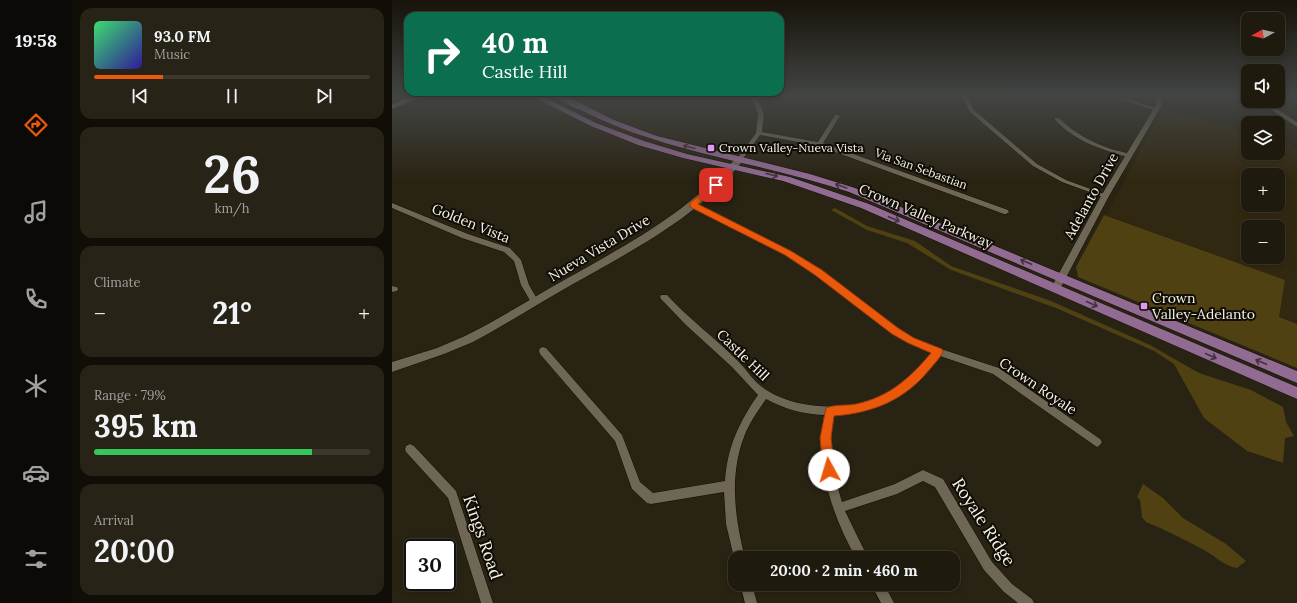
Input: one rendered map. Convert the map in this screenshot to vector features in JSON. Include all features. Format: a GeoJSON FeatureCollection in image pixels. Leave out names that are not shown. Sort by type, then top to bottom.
{"type":"FeatureCollection","features":[{"type":"Feature","properties":{"kind":"main road","name":"Crown Valley Parkway"},"geometry":{"type":"LineString","coordinates":[[591,123],[658,148],[829,181],[906,211],[1297,393]]}},
{"type":"Feature","properties":{"kind":"main road","name":"Crown Valley Parkway"},"geometry":{"type":"LineString","coordinates":[[615,123],[642,134],[737,163]]}},
{"type":"Feature","properties":{"kind":"main road","name":"Crown Valley Parkway"},"geometry":{"type":"LineString","coordinates":[[1059,283],[1297,377]]}},
{"type":"Feature","properties":{"kind":"street","name":"Nueva Vista Drive"},"geometry":{"type":"LineString","coordinates":[[392,367],[415,360],[468,339],[643,240],[709,192],[737,163],[758,133],[760,123]]}},
{"type":"Feature","properties":{"kind":"street"},"geometry":{"type":"LineString","coordinates":[[820,144],[833,123]]}},
{"type":"Feature","properties":{"kind":"street"},"geometry":{"type":"LineString","coordinates":[[986,123],[1035,164],[1064,181],[1105,196]]}},
{"type":"Feature","properties":{"kind":"street"},"geometry":{"type":"LineString","coordinates":[[1061,123],[1083,140],[1129,156]]}},
{"type":"Feature","properties":{"kind":"street","name":"Adelanto Drive"},"geometry":{"type":"LineString","coordinates":[[1059,283],[1105,196],[1148,123]]}},
{"type":"Feature","properties":{"kind":"street","name":"Via San Sebastian"},"geometry":{"type":"LineString","coordinates":[[758,133],[820,144],[1006,212]]}},
{"type":"Feature","properties":{"kind":"street","name":"Golden Vista"},"geometry":{"type":"LineString","coordinates":[[392,205],[459,234],[507,250],[517,260],[525,285],[535,302]]}},
{"type":"Feature","properties":{"kind":"street","name":"Crown Royale"},"geometry":{"type":"LineString","coordinates":[[692,205],[788,253],[818,272],[895,331],[911,340],[938,352],[996,371],[1097,442]]}},
{"type":"Feature","properties":{"kind":"street","name":"Castle Hill"},"geometry":{"type":"LineString","coordinates":[[664,297],[680,316],[734,363],[764,394],[789,405],[829,411],[855,409],[878,403],[897,394],[918,377],[938,352]]}},
{"type":"Feature","properties":{"kind":"street"},"geometry":{"type":"LineString","coordinates":[[543,351],[619,438],[636,484],[651,499],[728,486]]}},
{"type":"Feature","properties":{"kind":"street"},"geometry":{"type":"LineString","coordinates":[[737,551],[728,486],[734,452],[746,421],[764,394]]}},
{"type":"Feature","properties":{"kind":"street"},"geometry":{"type":"LineString","coordinates":[[829,411],[826,438],[829,470],[839,508],[859,551]]}},
{"type":"Feature","properties":{"kind":"street","name":"Kings Road"},"geometry":{"type":"LineString","coordinates":[[410,449],[452,496],[487,603]]}},
{"type":"Feature","properties":{"kind":"street","name":"Royale Ridge"},"geometry":{"type":"LineString","coordinates":[[839,508],[897,489],[923,475],[930,477],[939,483],[988,566],[1008,588],[1028,603]]}},
{"type":"Feature","properties":{"kind":"street"},"geometry":{"type":"LineString","coordinates":[[748,591],[751,603]]}},
{"type":"Feature","properties":{"kind":"street"},"geometry":{"type":"LineString","coordinates":[[881,591],[888,603]]}},
{"type":"Feature","properties":{"kind":"shaded area"},"geometry":{"type":"Polygon","coordinates":[[[1155,123],[1217,123],[1241,130],[1241,160],[1285,160],[1285,142],[1297,150],[1297,324],[1279,317],[1285,280],[1106,215],[1155,123]]]}},
{"type":"Feature","properties":{"kind":"shaded area"},"geometry":{"type":"Polygon","coordinates":[[[835,208],[867,226],[915,241],[951,266],[1051,301],[1150,345],[1199,373],[1251,390],[1283,407],[1286,422],[1294,436],[1285,438],[1283,463],[1247,451],[1204,418],[1174,364],[1154,351],[1056,308],[951,270],[907,243],[867,230],[831,210],[835,208]]]}},
{"type":"Feature","properties":{"kind":"shaded area"},"geometry":{"type":"Polygon","coordinates":[[[1104,215],[1285,280],[1279,317],[1297,324],[1297,368],[1078,277],[1076,267],[1104,215]]]}},
{"type":"Feature","properties":{"kind":"shaded area"},"geometry":{"type":"Polygon","coordinates":[[[1143,484],[1163,498],[1183,518],[1226,544],[1246,561],[1237,568],[1232,567],[1204,550],[1146,522],[1142,517],[1140,500],[1137,497],[1143,484]]]}},
{"type":"Feature","properties":{"kind":"place","name":"Crown Valley-Nueva Vista"},"geometry":{"type":"Point","coordinates":[711,148]}},
{"type":"Feature","properties":{"kind":"place","name":"Crown Valley-Adelanto"},"geometry":{"type":"Point","coordinates":[1144,306]}},
{"type":"Feature","properties":{"kind":"route"},"geometry":{"type":"LineString","coordinates":[[716,185],[692,205],[788,253],[818,272],[895,331],[938,352],[918,377],[897,394],[878,403],[855,409],[829,411],[826,438],[829,470]]}}]}
